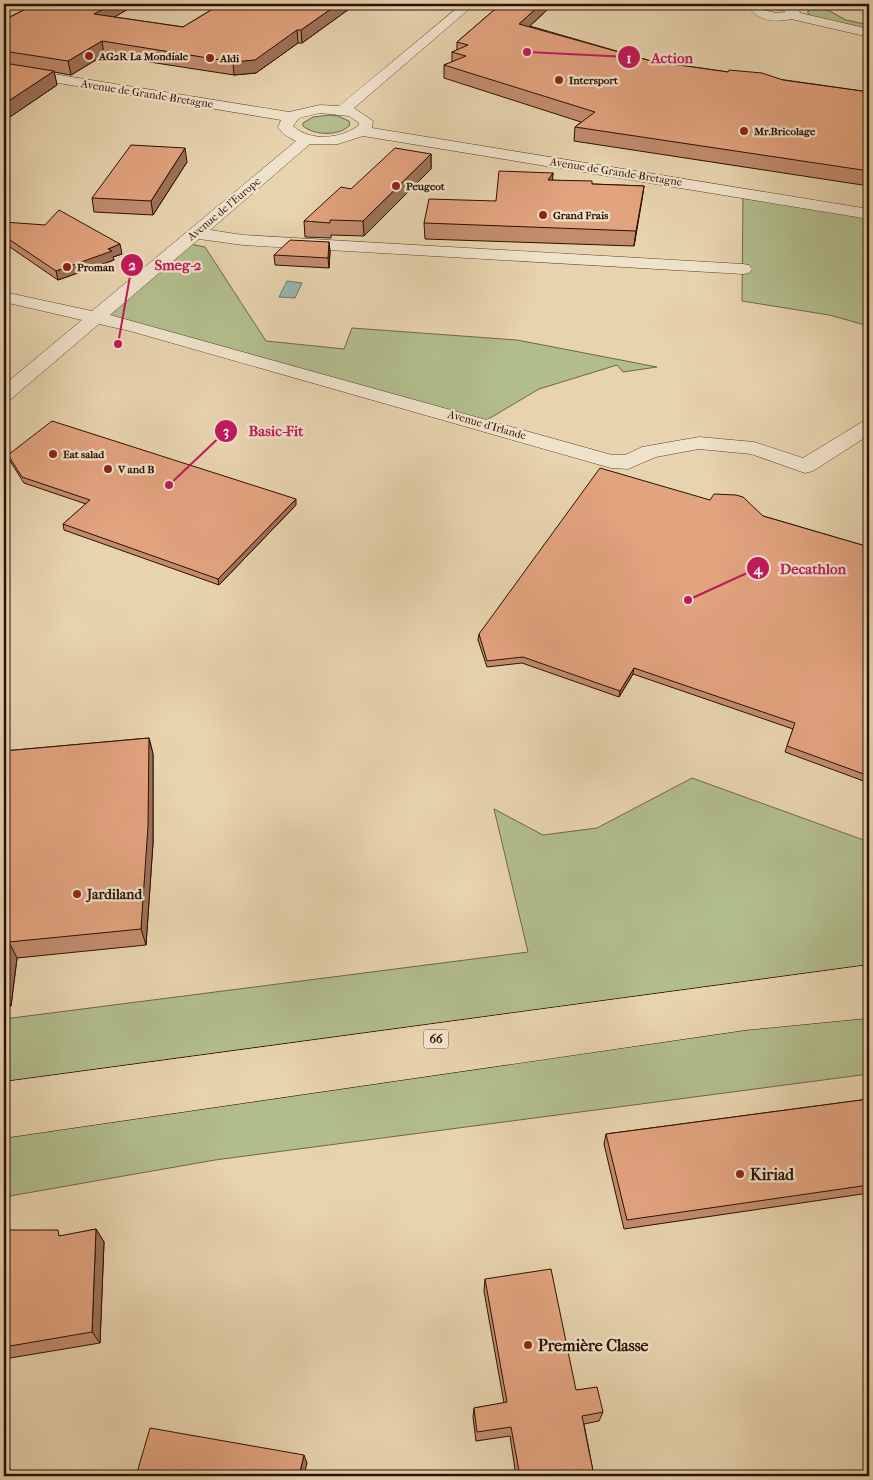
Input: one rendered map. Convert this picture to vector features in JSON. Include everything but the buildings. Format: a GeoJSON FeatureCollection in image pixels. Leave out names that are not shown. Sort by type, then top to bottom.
{"type":"FeatureCollection","features":[{"type":"Feature","properties":{"kind":"highway","name":"66"},"geometry":{"type":"LineString","coordinates":[[4,1099],[869,979]]}},
{"type":"Feature","properties":{"kind":"highway","name":"66"},"geometry":{"type":"LineString","coordinates":[[4,1121],[746,1015],[869,1003]]}},
{"type":"Feature","properties":{"kind":"street"},"geometry":{"type":"LineString","coordinates":[[343,110],[469,4]]}},
{"type":"Feature","properties":{"kind":"street"},"geometry":{"type":"LineString","coordinates":[[755,5],[784,6],[794,10],[792,15],[869,33]]}},
{"type":"Feature","properties":{"kind":"street","name":"Avenue de Grande-Bretagne"},"geometry":{"type":"LineString","coordinates":[[4,70],[291,117]]}},
{"type":"Feature","properties":{"kind":"street"},"geometry":{"type":"LineString","coordinates":[[309,110],[343,110],[353,112],[366,121],[366,126],[362,131],[345,138],[332,140],[307,139],[296,136],[285,127],[286,122],[291,117],[309,110]]}},
{"type":"Feature","properties":{"kind":"street","name":"Avenue de Grande-Bretagne"},"geometry":{"type":"LineString","coordinates":[[362,131],[869,214]]}},
{"type":"Feature","properties":{"kind":"street","name":"Avenue de l'Europe"},"geometry":{"type":"LineString","coordinates":[[4,395],[307,139]]}},
{"type":"Feature","properties":{"kind":"street"},"geometry":{"type":"LineString","coordinates":[[196,233],[243,240],[743,269]]}},
{"type":"Feature","properties":{"kind":"street"},"geometry":{"type":"LineString","coordinates":[[4,297],[96,317]]}},
{"type":"Feature","properties":{"kind":"street","name":"Avenue d'Irlande"},"geometry":{"type":"LineString","coordinates":[[96,317],[134,326],[611,461],[628,462],[650,452],[699,444],[754,448],[805,466],[869,426]]}},
{"type":"Feature","properties":{"kind":"green space"},"geometry":{"type":"Polygon","coordinates":[[[811,7],[826,9],[846,20],[869,25],[869,30],[814,17],[808,14],[808,9],[811,7]]]}},
{"type":"Feature","properties":{"kind":"green space"},"geometry":{"type":"Polygon","coordinates":[[[330,115],[349,121],[350,125],[346,129],[334,133],[314,132],[303,126],[303,123],[313,117],[330,115]]]}},
{"type":"Feature","properties":{"kind":"green space"},"geometry":{"type":"Polygon","coordinates":[[[743,193],[869,214],[869,326],[829,315],[742,301],[743,193]]]}},
{"type":"Feature","properties":{"kind":"green space"},"geometry":{"type":"Polygon","coordinates":[[[185,243],[205,247],[266,341],[344,349],[352,328],[517,340],[657,367],[623,372],[617,365],[539,389],[480,424],[96,317],[185,243]]]}},
{"type":"Feature","properties":{"kind":"green space"},"geometry":{"type":"Polygon","coordinates":[[[692,778],[869,842],[869,1074],[215,1160],[4,1197],[4,1019],[528,952],[494,809],[543,835],[597,828],[692,778]]]}},
{"type":"Feature","properties":{"kind":"water"},"geometry":{"type":"Polygon","coordinates":[[[287,281],[302,283],[295,298],[279,297],[287,281]]]}},
{"type":"Feature","properties":{"kind":"place","name":"Action"},"geometry":{"type":"Point","coordinates":[527,52]}},
{"type":"Feature","properties":{"kind":"place","name":"AG2R La Mondiale"},"geometry":{"type":"Point","coordinates":[89,56]}},
{"type":"Feature","properties":{"kind":"place","name":"Aldi"},"geometry":{"type":"Point","coordinates":[210,58]}},
{"type":"Feature","properties":{"kind":"place","name":"Intersport"},"geometry":{"type":"Point","coordinates":[559,80]}},
{"type":"Feature","properties":{"kind":"place","name":"Mr.Bricolage"},"geometry":{"type":"Point","coordinates":[744,131]}},
{"type":"Feature","properties":{"kind":"place","name":"Peugeot"},"geometry":{"type":"Point","coordinates":[396,186]}},
{"type":"Feature","properties":{"kind":"place","name":"Grand Frais"},"geometry":{"type":"Point","coordinates":[543,215]}},
{"type":"Feature","properties":{"kind":"place","name":"Proman"},"geometry":{"type":"Point","coordinates":[67,267]}},
{"type":"Feature","properties":{"kind":"place","name":"Smeg-2"},"geometry":{"type":"Point","coordinates":[118,344]}},
{"type":"Feature","properties":{"kind":"place","name":"Eat salad"},"geometry":{"type":"Point","coordinates":[53,454]}},
{"type":"Feature","properties":{"kind":"place","name":"V and B"},"geometry":{"type":"Point","coordinates":[108,469]}},
{"type":"Feature","properties":{"kind":"place","name":"Basic-Fit"},"geometry":{"type":"Point","coordinates":[169,485]}},
{"type":"Feature","properties":{"kind":"place","name":"Decathlon"},"geometry":{"type":"Point","coordinates":[688,600]}},
{"type":"Feature","properties":{"kind":"place","name":"Jardiland"},"geometry":{"type":"Point","coordinates":[77,894]}},
{"type":"Feature","properties":{"kind":"place","name":"Kiriad"},"geometry":{"type":"Point","coordinates":[740,1174]}},
{"type":"Feature","properties":{"kind":"place","name":"Première Classe"},"geometry":{"type":"Point","coordinates":[528,1345]}}]}
